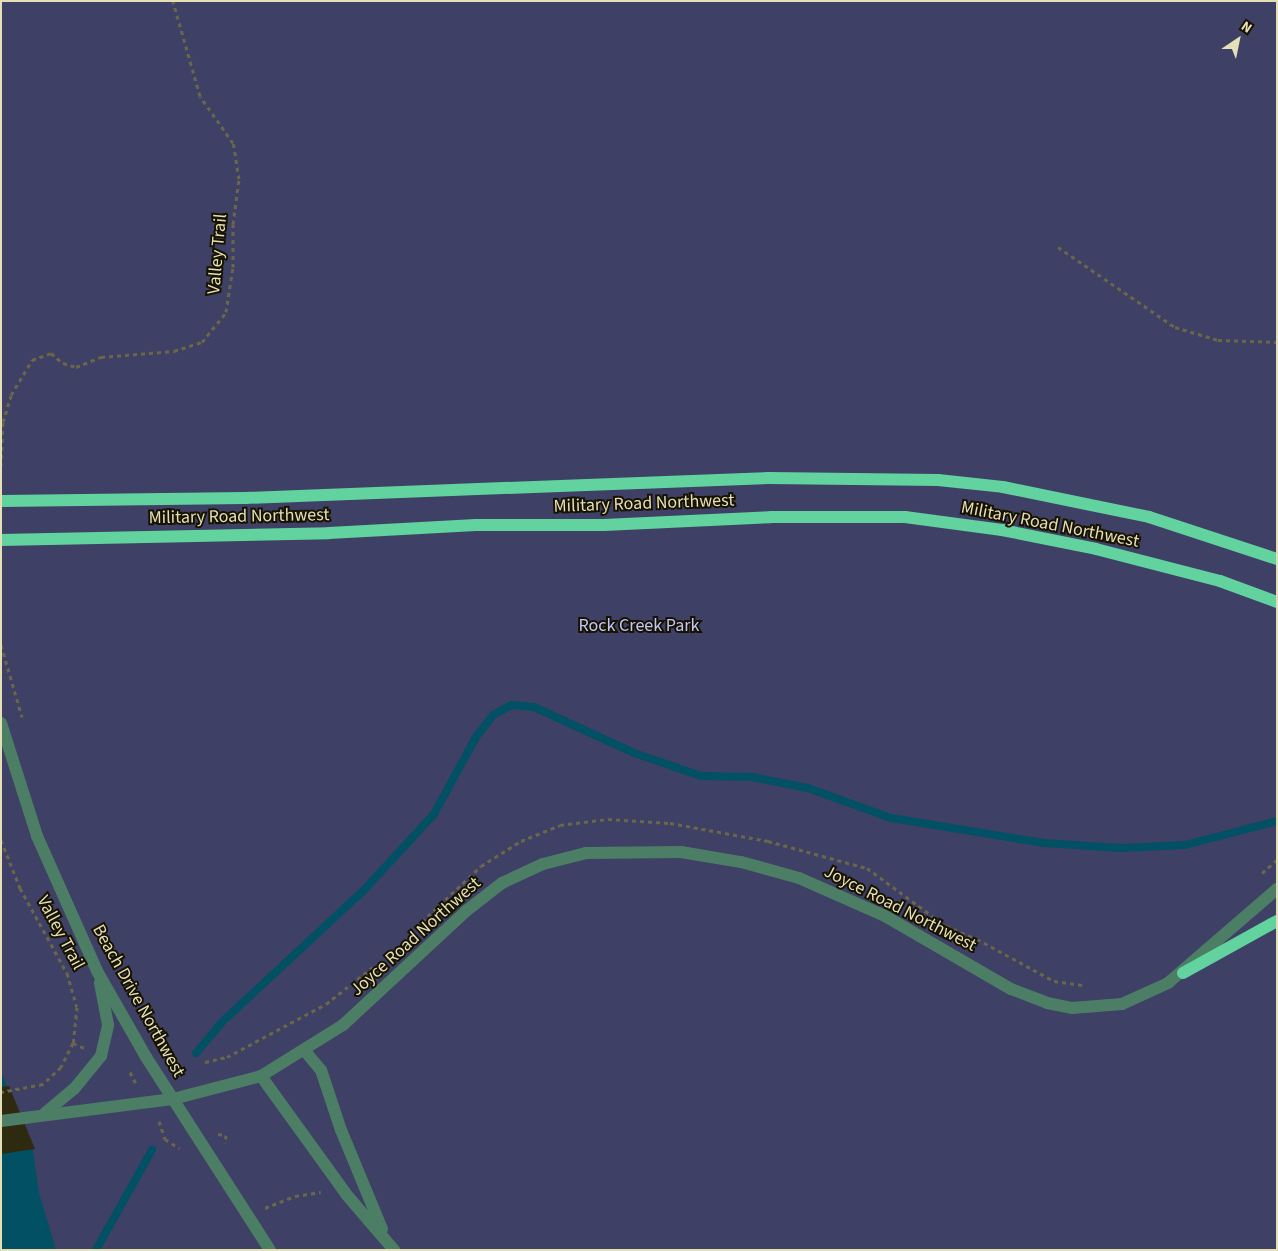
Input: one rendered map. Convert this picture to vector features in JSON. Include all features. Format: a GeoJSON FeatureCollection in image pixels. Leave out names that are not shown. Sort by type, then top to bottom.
{"type":"FeatureCollection","features":[{"type":"Feature","properties":{"kind":"main road","name":"Military Road Northwest"},"geometry":{"type":"LineString","coordinates":[[1,501],[245,498],[769,478],[938,480],[1031,492],[1149,517],[1277,558]]}},
{"type":"Feature","properties":{"kind":"main road","name":"Military Road Northwest"},"geometry":{"type":"LineString","coordinates":[[1,540],[329,533],[771,516],[905,518],[1002,530],[1096,549],[1220,581],[1277,602]]}},
{"type":"Feature","properties":{"kind":"main road"},"geometry":{"type":"LineString","coordinates":[[1183,973],[1277,921]]}},
{"type":"Feature","properties":{"kind":"street","name":"Beach Drive Northwest"},"geometry":{"type":"LineString","coordinates":[[1,723],[37,836],[97,971],[173,1099],[270,1250]]}},
{"type":"Feature","properties":{"kind":"street","name":"Joyce Road Northwest"},"geometry":{"type":"LineString","coordinates":[[1,1121],[45,1113],[173,1099],[261,1076],[357,1014],[466,911],[502,883],[542,864],[601,852],[701,855],[799,878],[885,916],[1012,988],[1047,1003],[1084,1008],[1122,1004],[1151,992],[1183,973],[1277,889]]}},
{"type":"Feature","properties":{"kind":"street"},"geometry":{"type":"LineString","coordinates":[[45,1113],[74,1089],[94,1066],[105,1044],[108,1025],[97,971]]}},
{"type":"Feature","properties":{"kind":"street"},"geometry":{"type":"LineString","coordinates":[[304,1050],[321,1070],[340,1130],[391,1246]]}},
{"type":"Feature","properties":{"kind":"street"},"geometry":{"type":"LineString","coordinates":[[261,1076],[346,1194],[391,1246]]}},
{"type":"Feature","properties":{"kind":"path","name":"Valley Trail"},"geometry":{"type":"LineString","coordinates":[[1,466],[3,422],[11,395],[32,360],[51,353],[63,363],[76,367],[101,357],[174,351],[202,342],[226,312],[234,267],[234,224],[239,179],[233,143],[200,96],[173,1]]}},
{"type":"Feature","properties":{"kind":"path"},"geometry":{"type":"LineString","coordinates":[[1058,247],[1175,327],[1218,340],[1277,342]]}},
{"type":"Feature","properties":{"kind":"path"},"geometry":{"type":"LineString","coordinates":[[1,644],[23,719]]}},
{"type":"Feature","properties":{"kind":"path"},"geometry":{"type":"LineString","coordinates":[[412,931],[481,866],[521,840],[560,825],[608,818],[670,823],[768,841],[867,868],[946,926],[977,939],[1054,981],[1090,986]]}},
{"type":"Feature","properties":{"kind":"path","name":"Valley Trail"},"geometry":{"type":"LineString","coordinates":[[1,840],[20,888],[67,973],[77,1007],[73,1043],[60,1068],[43,1084],[1,1092]]}},
{"type":"Feature","properties":{"kind":"path"},"geometry":{"type":"LineString","coordinates":[[1260,874],[1277,860]]}},
{"type":"Feature","properties":{"kind":"path"},"geometry":{"type":"LineString","coordinates":[[205,1062],[227,1056],[326,1004],[378,964]]}},
{"type":"Feature","properties":{"kind":"path"},"geometry":{"type":"LineString","coordinates":[[129,1068],[130,1075]]}},
{"type":"Feature","properties":{"kind":"path"},"geometry":{"type":"LineString","coordinates":[[226,1134],[226,1148]]}},
{"type":"Feature","properties":{"kind":"path"},"geometry":{"type":"LineString","coordinates":[[166,1136],[185,1153]]}},
{"type":"Feature","properties":{"kind":"path"},"geometry":{"type":"LineString","coordinates":[[260,1200],[264,1208],[312,1192],[346,1194]]}},
{"type":"Feature","properties":{"kind":"green space","name":"Rock Creek Park"},"geometry":{"type":"Polygon","coordinates":[[[1,1],[1277,1],[1277,1250],[1,1250],[1,1]]]}},
{"type":"Feature","properties":{"kind":"shaded area"},"geometry":{"type":"Polygon","coordinates":[[[1,1071],[33,1151],[39,1193],[56,1250],[1,1250],[1,1071]]]}},
{"type":"Feature","properties":{"kind":"pier"},"geometry":{"type":"Polygon","coordinates":[[[9,1086],[35,1149],[1,1154],[1,1087],[9,1086]]]}},
{"type":"Feature","properties":{"kind":"waterway"},"geometry":{"type":"LineString","coordinates":[[196,1053],[222,1022],[365,889],[434,814],[476,737],[493,715],[512,705],[534,707],[634,753],[701,776],[752,777],[808,788],[891,818],[1044,843],[1121,848],[1185,845],[1277,821]]}},
{"type":"Feature","properties":{"kind":"waterway"},"geometry":{"type":"LineString","coordinates":[[96,1250],[152,1150]]}}]}
